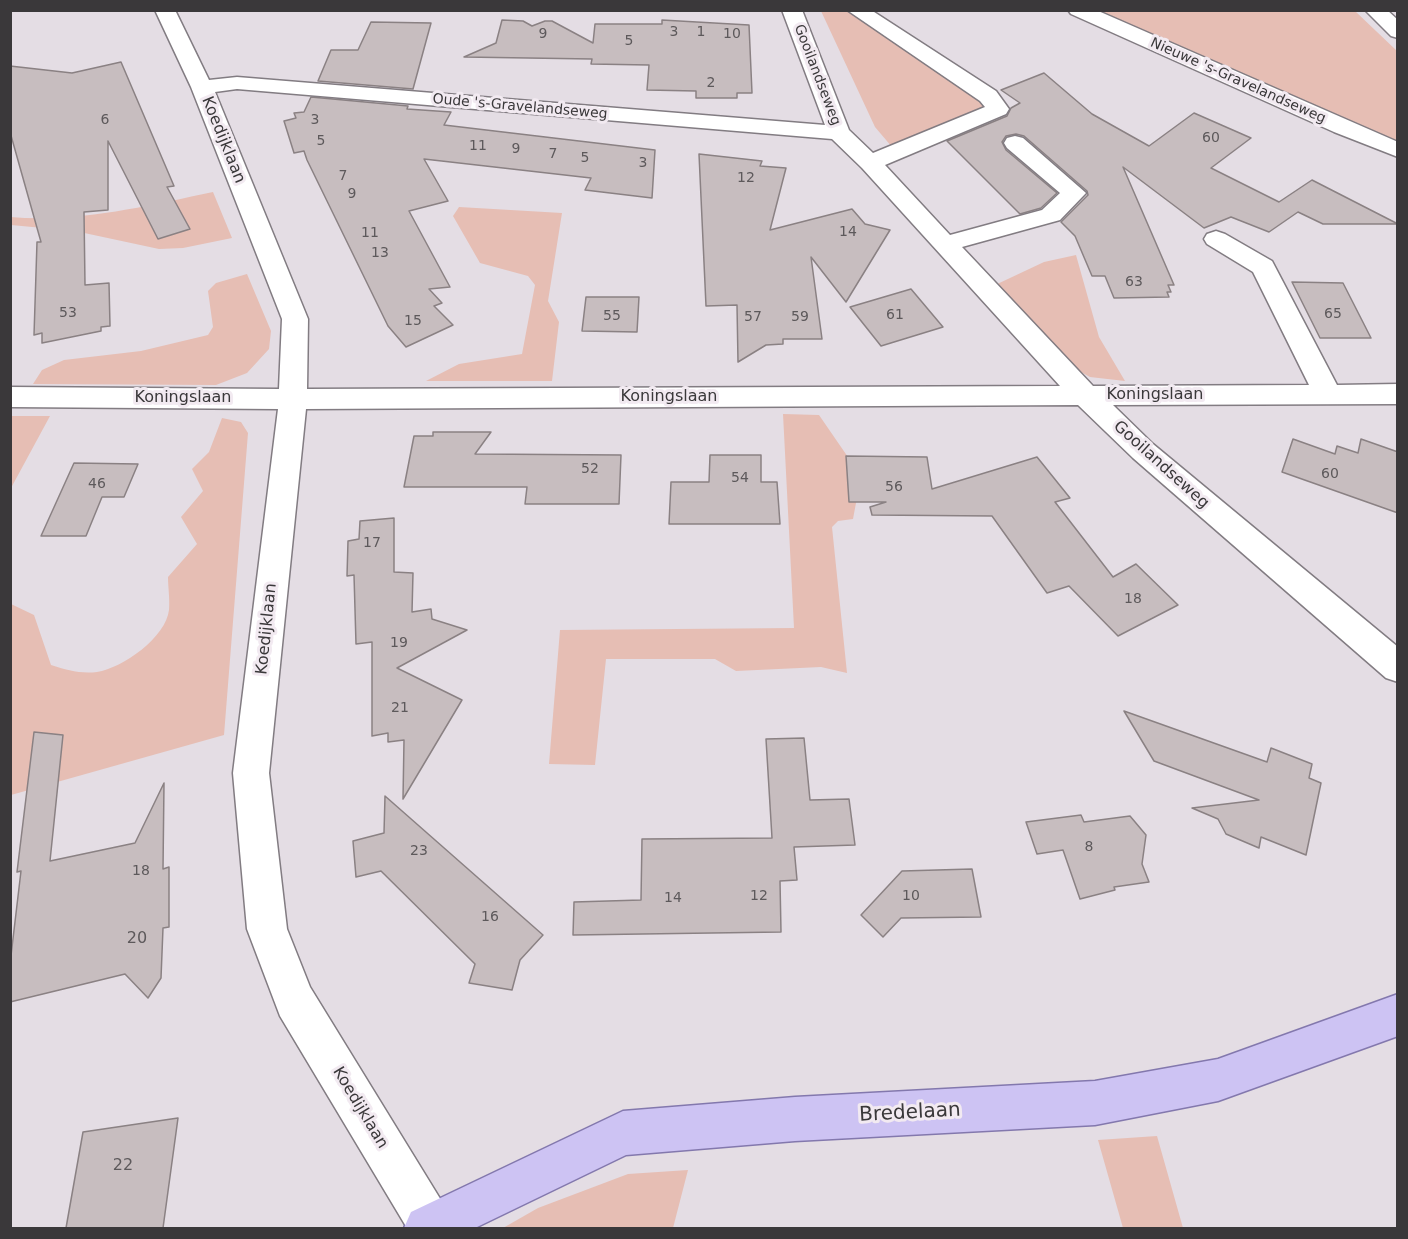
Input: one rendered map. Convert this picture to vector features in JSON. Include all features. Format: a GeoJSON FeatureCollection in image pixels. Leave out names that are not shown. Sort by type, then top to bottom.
{"type":"FeatureCollection","features":[{"type":"Feature","properties":{"kind":"main road","name":"Bredelaan"},"geometry":{"type":"LineString","coordinates":[[429,1227],[622,1133],[806,1119],[1095,1103],[1218,1080],[1398,1015]]}},
{"type":"Feature","properties":{"kind":"street","name":"Koedijklaan"},"geometry":{"type":"LineString","coordinates":[[165,10],[202,87],[294,319],[292,399],[251,773],[267,929],[295,1001],[429,1227]]}},
{"type":"Feature","properties":{"kind":"street","name":"Gooilandseweg"},"geometry":{"type":"LineString","coordinates":[[792,10],[839,133],[870,163],[1086,395],[1143,451],[1398,668]]}},
{"type":"Feature","properties":{"kind":"street"},"geometry":{"type":"LineString","coordinates":[[856,10],[988,96],[998,109],[870,163]]}},
{"type":"Feature","properties":{"kind":"street","name":"Nieuwe 's-Gravelandseweg"},"geometry":{"type":"LineString","coordinates":[[1078,10],[1398,150]]}},
{"type":"Feature","properties":{"kind":"street"},"geometry":{"type":"LineString","coordinates":[[1375,10],[1398,32]]}},
{"type":"Feature","properties":{"kind":"street","name":"Oude 's-Gravelandseweg"},"geometry":{"type":"LineString","coordinates":[[202,87],[237,82],[839,133]]}},
{"type":"Feature","properties":{"kind":"street"},"geometry":{"type":"LineString","coordinates":[[944,244],[1051,215],[1074,193],[1015,143]]}},
{"type":"Feature","properties":{"kind":"street"},"geometry":{"type":"LineString","coordinates":[[1216,239],[1263,267],[1328,394]]}},
{"type":"Feature","properties":{"kind":"street","name":"Koningslaan"},"geometry":{"type":"LineString","coordinates":[[10,397],[292,399],[1398,394]]}},
{"type":"Feature","properties":{"kind":"shaded area"},"geometry":{"type":"Polygon","coordinates":[[[821,11],[847,11],[985,100],[983,107],[892,147],[875,127],[821,11]]]}},
{"type":"Feature","properties":{"kind":"shaded area"},"geometry":{"type":"Polygon","coordinates":[[[1092,11],[1355,11],[1397,51],[1397,144],[1092,11]]]}},
{"type":"Feature","properties":{"kind":"shaded area"},"geometry":{"type":"Polygon","coordinates":[[[213,192],[232,238],[183,248],[159,249],[75,231],[11,225],[10,217],[61,218],[112,212],[213,192]]]}},
{"type":"Feature","properties":{"kind":"shaded area"},"geometry":{"type":"Polygon","coordinates":[[[459,207],[562,213],[548,301],[559,322],[552,381],[426,381],[459,364],[522,354],[535,285],[528,276],[480,263],[453,216],[459,207]]]}},
{"type":"Feature","properties":{"kind":"shaded area"},"geometry":{"type":"Polygon","coordinates":[[[1076,255],[1099,337],[1125,381],[1090,377],[1070,366],[993,286],[1044,262],[1076,255]]]}},
{"type":"Feature","properties":{"kind":"shaded area"},"geometry":{"type":"Polygon","coordinates":[[[247,274],[271,331],[269,349],[247,373],[216,385],[33,384],[42,370],[64,360],[141,351],[208,335],[213,327],[208,291],[216,283],[247,274]]]}},
{"type":"Feature","properties":{"kind":"shaded area"},"geometry":{"type":"Polygon","coordinates":[[[783,414],[819,415],[861,476],[853,519],[838,521],[832,527],[847,673],[821,667],[736,671],[715,659],[606,659],[595,765],[549,764],[560,630],[794,628],[783,414]]]}},
{"type":"Feature","properties":{"kind":"shaded area"},"geometry":{"type":"Polygon","coordinates":[[[10,416],[50,416],[11,488],[10,416]]]}},
{"type":"Feature","properties":{"kind":"shaded area"},"geometry":{"type":"Polygon","coordinates":[[[222,418],[241,422],[248,433],[224,735],[11,795],[11,604],[34,615],[51,665],[79,672],[97,672],[119,664],[142,650],[160,631],[166,620],[169,610],[168,577],[197,544],[181,517],[203,491],[192,469],[209,452],[222,418]]]}},
{"type":"Feature","properties":{"kind":"shaded area"},"geometry":{"type":"Polygon","coordinates":[[[1157,1136],[1183,1228],[1123,1228],[1098,1140],[1157,1136]]]}},
{"type":"Feature","properties":{"kind":"shaded area"},"geometry":{"type":"Polygon","coordinates":[[[688,1170],[673,1228],[503,1228],[538,1208],[628,1174],[688,1170]]]}},
{"type":"Feature","properties":{"kind":"building"},"geometry":{"type":"Polygon","coordinates":[[[502,20],[523,21],[532,26],[552,21],[593,43],[595,24],[662,24],[662,20],[749,25],[752,93],[737,93],[737,98],[696,98],[696,91],[647,90],[649,65],[591,64],[592,59],[464,57],[496,43],[502,20]]]}},
{"type":"Feature","properties":{"kind":"building"},"geometry":{"type":"Polygon","coordinates":[[[371,22],[431,23],[413,89],[318,81],[331,50],[358,50],[371,22]]]}},
{"type":"Feature","properties":{"kind":"building"},"geometry":{"type":"Polygon","coordinates":[[[121,62],[174,186],[167,187],[190,229],[158,239],[108,141],[108,210],[84,212],[85,285],[109,283],[110,326],[101,327],[101,331],[42,343],[42,333],[34,335],[37,242],[41,242],[10,132],[10,66],[72,73],[121,62]]]}},
{"type":"Feature","properties":{"kind":"building"},"geometry":{"type":"Polygon","coordinates":[[[1044,73],[1092,114],[1149,146],[1194,113],[1251,138],[1211,168],[1279,202],[1312,180],[1398,224],[1323,224],[1298,212],[1269,232],[1231,217],[1204,228],[1123,167],[1174,285],[1168,285],[1171,292],[1167,292],[1169,297],[1114,298],[1105,276],[1092,276],[1075,236],[1061,222],[1088,195],[1087,191],[1024,136],[1016,134],[1006,136],[1002,142],[1006,150],[1057,193],[1041,208],[1020,214],[947,141],[1007,116],[1011,108],[1020,103],[1001,90],[1044,73]]]}},
{"type":"Feature","properties":{"kind":"building"},"geometry":{"type":"Polygon","coordinates":[[[311,97],[451,112],[444,125],[655,150],[652,198],[585,190],[591,178],[424,159],[448,201],[409,211],[450,287],[429,289],[442,303],[434,306],[453,325],[406,347],[388,326],[304,151],[294,153],[284,121],[296,118],[294,113],[304,112],[311,97]]]}},
{"type":"Feature","properties":{"kind":"building"},"geometry":{"type":"Polygon","coordinates":[[[699,154],[762,161],[760,166],[786,168],[770,230],[852,209],[865,224],[890,230],[846,302],[811,257],[822,339],[783,339],[783,344],[766,345],[738,362],[737,305],[706,306],[699,154]]]}},
{"type":"Feature","properties":{"kind":"building"},"geometry":{"type":"Polygon","coordinates":[[[1292,282],[1343,283],[1371,338],[1320,338],[1292,282]]]}},
{"type":"Feature","properties":{"kind":"building"},"geometry":{"type":"Polygon","coordinates":[[[911,289],[943,327],[881,346],[850,307],[911,289]]]}},
{"type":"Feature","properties":{"kind":"building"},"geometry":{"type":"Polygon","coordinates":[[[586,297],[639,297],[637,332],[582,331],[586,297]]]}},
{"type":"Feature","properties":{"kind":"building"},"geometry":{"type":"Polygon","coordinates":[[[433,432],[491,432],[475,454],[621,455],[619,504],[525,504],[527,487],[404,487],[414,436],[433,436],[433,432]]]}},
{"type":"Feature","properties":{"kind":"building"},"geometry":{"type":"Polygon","coordinates":[[[1293,439],[1335,454],[1337,446],[1358,453],[1361,439],[1398,452],[1398,513],[1282,472],[1293,439]]]}},
{"type":"Feature","properties":{"kind":"building"},"geometry":{"type":"Polygon","coordinates":[[[710,455],[761,455],[761,482],[777,482],[780,524],[669,524],[671,482],[709,482],[710,455]]]}},
{"type":"Feature","properties":{"kind":"building"},"geometry":{"type":"Polygon","coordinates":[[[846,456],[927,457],[932,489],[1037,457],[1070,498],[1055,502],[1113,577],[1136,564],[1178,605],[1118,636],[1069,586],[1047,593],[992,516],[872,515],[870,507],[886,502],[849,502],[846,456]]]}},
{"type":"Feature","properties":{"kind":"building"},"geometry":{"type":"Polygon","coordinates":[[[74,463],[138,464],[124,497],[102,497],[86,536],[41,536],[74,463]]]}},
{"type":"Feature","properties":{"kind":"building"},"geometry":{"type":"Polygon","coordinates":[[[394,518],[394,572],[413,573],[412,612],[431,609],[432,619],[467,630],[397,668],[462,700],[403,799],[404,740],[388,742],[388,733],[372,736],[372,642],[356,644],[354,575],[347,576],[348,541],[359,539],[360,521],[394,518]]]}},
{"type":"Feature","properties":{"kind":"building"},"geometry":{"type":"Polygon","coordinates":[[[1124,711],[1267,762],[1271,748],[1312,764],[1309,778],[1321,783],[1306,855],[1261,837],[1259,848],[1226,834],[1218,819],[1192,808],[1259,800],[1154,761],[1124,711]]]}},
{"type":"Feature","properties":{"kind":"building"},"geometry":{"type":"Polygon","coordinates":[[[34,732],[63,735],[50,861],[135,843],[164,783],[163,869],[169,867],[169,927],[163,928],[161,978],[148,998],[125,974],[10,1002],[10,964],[21,871],[17,872],[34,732]]]}},
{"type":"Feature","properties":{"kind":"building"},"geometry":{"type":"Polygon","coordinates":[[[804,738],[810,800],[849,799],[855,845],[794,847],[797,880],[780,881],[781,932],[573,935],[574,902],[641,900],[642,839],[772,838],[766,739],[804,738]]]}},
{"type":"Feature","properties":{"kind":"building"},"geometry":{"type":"Polygon","coordinates":[[[385,796],[543,935],[520,960],[512,990],[469,983],[475,964],[381,871],[356,877],[353,841],[384,833],[385,796]]]}},
{"type":"Feature","properties":{"kind":"building"},"geometry":{"type":"Polygon","coordinates":[[[1081,815],[1084,822],[1130,816],[1146,835],[1142,864],[1149,882],[1114,887],[1115,890],[1080,899],[1063,850],[1037,854],[1026,822],[1081,815]]]}},
{"type":"Feature","properties":{"kind":"building"},"geometry":{"type":"Polygon","coordinates":[[[972,869],[981,917],[901,918],[883,937],[861,915],[902,871],[972,869]]]}},
{"type":"Feature","properties":{"kind":"building"},"geometry":{"type":"Polygon","coordinates":[[[178,1118],[163,1228],[66,1228],[83,1132],[178,1118]]]}}]}
